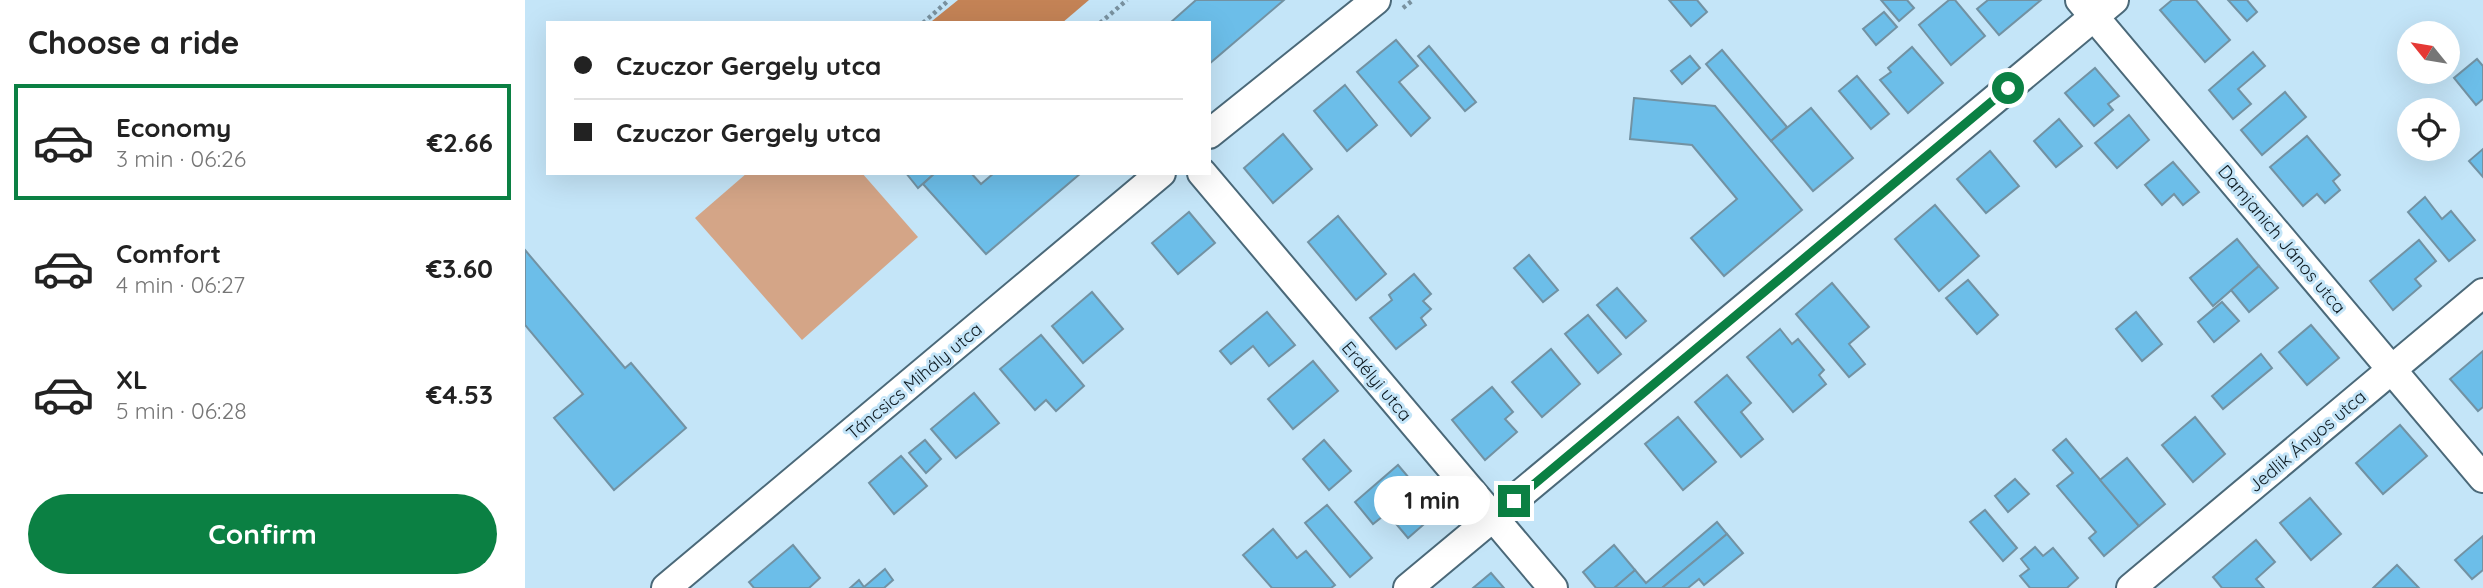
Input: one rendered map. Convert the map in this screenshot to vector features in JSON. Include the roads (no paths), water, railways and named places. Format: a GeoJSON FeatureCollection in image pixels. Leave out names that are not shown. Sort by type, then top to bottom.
{"type":"FeatureCollection","features":[{"type":"Feature","properties":{"kind":"street"},"geometry":{"type":"LineString","coordinates":[[1211,132],[1376,0]]}},
{"type":"Feature","properties":{"kind":"street"},"geometry":{"type":"LineString","coordinates":[[1408,588],[1493,519],[2096,5]]}},
{"type":"Feature","properties":{"kind":"street","name":"Damjanich János utca"},"geometry":{"type":"LineString","coordinates":[[2096,5],[2483,478]]}},
{"type":"Feature","properties":{"kind":"street","name":"Táncsics Mihály utca"},"geometry":{"type":"LineString","coordinates":[[679,584],[1159,175]]}},
{"type":"Feature","properties":{"kind":"street","name":"Erdélyi utca"},"geometry":{"type":"LineString","coordinates":[[1204,175],[1553,588]]}},
{"type":"Feature","properties":{"kind":"street","name":"Jedlik Ányos utca"},"geometry":{"type":"LineString","coordinates":[[2131,588],[2483,293]]}}]}
